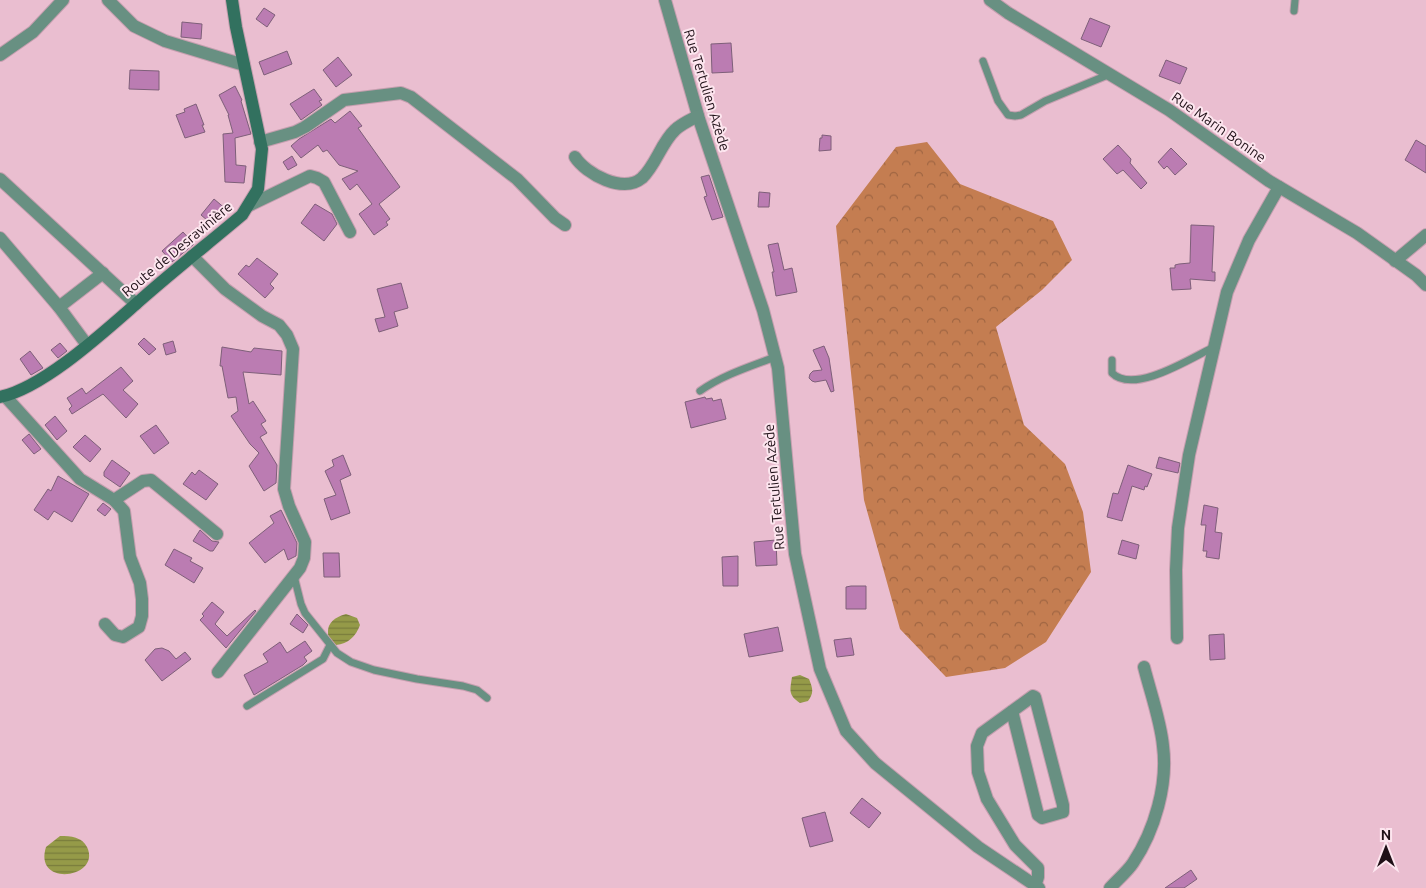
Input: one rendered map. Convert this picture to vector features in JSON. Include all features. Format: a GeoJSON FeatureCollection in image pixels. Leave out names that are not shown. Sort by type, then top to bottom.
{"type":"FeatureCollection","features":[{"type":"Feature","properties":{"kind":"street"},"geometry":{"type":"LineString","coordinates":[[0,55],[33,32],[63,0]]}},
{"type":"Feature","properties":{"kind":"street"},"geometry":{"type":"LineString","coordinates":[[108,0],[134,26],[165,42],[244,65]]}},
{"type":"Feature","properties":{"kind":"street","name":"Route de Desravinière"},"geometry":{"type":"LineString","coordinates":[[3,397],[41,379],[87,345],[242,215],[258,189],[262,149],[232,0]]}},
{"type":"Feature","properties":{"kind":"street","name":"Rue Tertulien Azède"},"geometry":{"type":"LineString","coordinates":[[664,0],[698,116],[763,310],[776,357],[795,554],[820,669],[846,730],[875,763],[978,847],[1037,887]]}},
{"type":"Feature","properties":{"kind":"street","name":"Rue Marin Bonine"},"geometry":{"type":"LineString","coordinates":[[990,0],[1008,13],[1169,110],[1279,186],[1357,234],[1426,285]]}},
{"type":"Feature","properties":{"kind":"street"},"geometry":{"type":"LineString","coordinates":[[260,142],[295,132],[344,100],[401,93],[412,98],[517,179],[564,225]]}},
{"type":"Feature","properties":{"kind":"street"},"geometry":{"type":"LineString","coordinates":[[575,157],[586,170],[608,182],[636,182],[647,172],[674,130],[698,116]]}},
{"type":"Feature","properties":{"kind":"street"},"geometry":{"type":"LineString","coordinates":[[248,206],[310,176],[324,182],[350,232]]}},
{"type":"Feature","properties":{"kind":"street"},"geometry":{"type":"LineString","coordinates":[[0,179],[136,304]]}},
{"type":"Feature","properties":{"kind":"street"},"geometry":{"type":"LineString","coordinates":[[1177,638],[1176,570],[1178,528],[1189,455],[1227,292],[1249,240],[1279,186]]}},
{"type":"Feature","properties":{"kind":"street"},"geometry":{"type":"LineString","coordinates":[[1395,261],[1426,235]]}},
{"type":"Feature","properties":{"kind":"street"},"geometry":{"type":"LineString","coordinates":[[0,238],[59,307],[87,345]]}},
{"type":"Feature","properties":{"kind":"street"},"geometry":{"type":"LineString","coordinates":[[192,256],[224,289],[262,316],[279,325],[287,335],[294,350],[284,489],[289,506],[305,542],[304,558],[300,568],[218,672]]}},
{"type":"Feature","properties":{"kind":"street"},"geometry":{"type":"LineString","coordinates":[[59,307],[103,274]]}},
{"type":"Feature","properties":{"kind":"street"},"geometry":{"type":"LineString","coordinates":[[3,397],[80,479],[114,500],[124,511],[130,557],[140,583],[142,616],[139,627],[123,637],[115,634],[105,624]]}},
{"type":"Feature","properties":{"kind":"street"},"geometry":{"type":"LineString","coordinates":[[114,500],[143,481],[151,480],[217,534]]}},
{"type":"Feature","properties":{"kind":"street"},"geometry":{"type":"LineString","coordinates":[[1110,888],[1133,863],[1149,832],[1158,809],[1165,774],[1163,744],[1144,667]]}},
{"type":"Feature","properties":{"kind":"street"},"geometry":{"type":"LineString","coordinates":[[1012,712],[1038,815],[1042,818],[1063,812],[1063,805],[1035,698],[1030,696],[1012,712],[982,733],[977,746],[978,772],[986,799],[1015,845],[1038,868],[1037,887]]}},
{"type":"Feature","properties":{"kind":"lane"},"geometry":{"type":"LineString","coordinates":[[1294,11],[1295,0]]}},
{"type":"Feature","properties":{"kind":"lane"},"geometry":{"type":"LineString","coordinates":[[983,62],[998,101],[1008,115],[1015,116],[1021,115],[1045,100],[1111,74]]}},
{"type":"Feature","properties":{"kind":"lane"},"geometry":{"type":"LineString","coordinates":[[1112,360],[1112,373],[1117,378],[1125,380],[1150,378],[1214,347]]}},
{"type":"Feature","properties":{"kind":"lane"},"geometry":{"type":"LineString","coordinates":[[700,391],[716,380],[776,357]]}},
{"type":"Feature","properties":{"kind":"lane"},"geometry":{"type":"LineString","coordinates":[[294,575],[300,604],[305,613],[337,653],[351,662],[374,670],[463,686],[477,690],[488,698]]}},
{"type":"Feature","properties":{"kind":"lane"},"geometry":{"type":"LineString","coordinates":[[247,706],[323,659],[330,645]]}},
{"type":"Feature","properties":{"kind":"green space"},"geometry":{"type":"Polygon","coordinates":[[[927,142],[960,184],[1053,221],[1072,260],[1042,290],[996,327],[1024,425],[1065,464],[1083,512],[1091,572],[1046,642],[1005,668],[946,677],[900,629],[864,500],[836,226],[896,147],[927,142]]]}},
{"type":"Feature","properties":{"kind":"shaded area"},"geometry":{"type":"Polygon","coordinates":[[[346,614],[357,618],[360,625],[351,639],[336,645],[329,639],[328,629],[331,622],[337,617],[346,614]]]}},
{"type":"Feature","properties":{"kind":"shaded area"},"geometry":{"type":"Polygon","coordinates":[[[800,675],[809,679],[812,691],[808,701],[800,703],[793,697],[790,689],[792,677],[800,675]]]}},
{"type":"Feature","properties":{"kind":"shaded area"},"geometry":{"type":"Polygon","coordinates":[[[60,836],[79,839],[85,844],[89,858],[85,866],[67,874],[57,873],[49,869],[45,860],[46,847],[60,836]]]}},
{"type":"Feature","properties":{"kind":"building"},"geometry":{"type":"Polygon","coordinates":[[[264,8],[275,15],[267,27],[256,19],[264,8]]]}},
{"type":"Feature","properties":{"kind":"building"},"geometry":{"type":"Polygon","coordinates":[[[1090,18],[1110,26],[1101,47],[1081,39],[1090,18]]]}},
{"type":"Feature","properties":{"kind":"building"},"geometry":{"type":"Polygon","coordinates":[[[182,22],[202,24],[201,39],[181,37],[182,22]]]}},
{"type":"Feature","properties":{"kind":"building"},"geometry":{"type":"Polygon","coordinates":[[[731,43],[733,72],[712,73],[711,44],[731,43]]]}},
{"type":"Feature","properties":{"kind":"building"},"geometry":{"type":"Polygon","coordinates":[[[287,51],[292,64],[264,75],[259,62],[287,51]]]}},
{"type":"Feature","properties":{"kind":"building"},"geometry":{"type":"Polygon","coordinates":[[[338,57],[352,75],[336,87],[323,70],[338,57]]]}},
{"type":"Feature","properties":{"kind":"building"},"geometry":{"type":"Polygon","coordinates":[[[1166,60],[1187,68],[1180,84],[1159,76],[1166,60]]]}},
{"type":"Feature","properties":{"kind":"building"},"geometry":{"type":"Polygon","coordinates":[[[130,70],[159,71],[159,90],[129,89],[130,70]]]}},
{"type":"Feature","properties":{"kind":"building"},"geometry":{"type":"Polygon","coordinates":[[[235,86],[242,100],[251,134],[235,138],[236,165],[246,166],[244,183],[225,182],[223,134],[233,133],[229,115],[219,95],[235,86]]]}},
{"type":"Feature","properties":{"kind":"building"},"geometry":{"type":"Polygon","coordinates":[[[314,89],[322,100],[319,101],[322,105],[301,120],[290,104],[314,89]]]}},
{"type":"Feature","properties":{"kind":"building"},"geometry":{"type":"Polygon","coordinates":[[[196,104],[205,132],[185,138],[176,115],[185,112],[184,109],[196,104]]]}},
{"type":"Feature","properties":{"kind":"building"},"geometry":{"type":"Polygon","coordinates":[[[350,111],[362,126],[358,128],[400,187],[379,204],[390,219],[386,222],[388,225],[374,235],[359,214],[372,204],[357,184],[350,190],[342,179],[358,171],[339,165],[327,150],[323,152],[318,145],[301,158],[291,146],[331,119],[335,123],[350,111]]]}},
{"type":"Feature","properties":{"kind":"building"},"geometry":{"type":"Polygon","coordinates":[[[822,135],[831,136],[831,150],[819,151],[822,135]]]}},
{"type":"Feature","properties":{"kind":"building"},"geometry":{"type":"Polygon","coordinates":[[[1416,140],[1426,146],[1426,173],[1405,160],[1416,140]]]}},
{"type":"Feature","properties":{"kind":"building"},"geometry":{"type":"Polygon","coordinates":[[[1118,145],[1131,159],[1130,163],[1147,183],[1141,189],[1123,170],[1117,174],[1103,159],[1118,145]]]}},
{"type":"Feature","properties":{"kind":"building"},"geometry":{"type":"Polygon","coordinates":[[[1171,148],[1187,164],[1175,175],[1167,166],[1164,169],[1158,162],[1171,148]]]}},
{"type":"Feature","properties":{"kind":"building"},"geometry":{"type":"Polygon","coordinates":[[[292,156],[297,165],[288,170],[283,162],[292,156]]]}},
{"type":"Feature","properties":{"kind":"building"},"geometry":{"type":"Polygon","coordinates":[[[709,175],[723,217],[712,220],[704,197],[707,196],[701,177],[709,175]]]}},
{"type":"Feature","properties":{"kind":"building"},"geometry":{"type":"Polygon","coordinates":[[[759,192],[770,193],[769,207],[758,207],[759,192]]]}},
{"type":"Feature","properties":{"kind":"building"},"geometry":{"type":"Polygon","coordinates":[[[214,199],[227,210],[214,226],[201,215],[214,199]]]}},
{"type":"Feature","properties":{"kind":"building"},"geometry":{"type":"Polygon","coordinates":[[[315,204],[332,214],[337,224],[324,241],[301,223],[315,204]]]}},
{"type":"Feature","properties":{"kind":"building"},"geometry":{"type":"Polygon","coordinates":[[[1191,225],[1214,226],[1212,272],[1215,272],[1215,281],[1190,279],[1191,289],[1172,290],[1170,268],[1175,268],[1175,265],[1179,264],[1190,263],[1191,225]]]}},
{"type":"Feature","properties":{"kind":"building"},"geometry":{"type":"Polygon","coordinates":[[[183,232],[194,244],[172,262],[162,251],[183,232]]]}},
{"type":"Feature","properties":{"kind":"building"},"geometry":{"type":"Polygon","coordinates":[[[778,243],[784,270],[792,268],[797,292],[776,296],[772,272],[774,272],[768,245],[778,243]]]}},
{"type":"Feature","properties":{"kind":"building"},"geometry":{"type":"Polygon","coordinates":[[[257,258],[278,274],[270,284],[274,288],[265,298],[238,274],[246,265],[249,267],[257,258]]]}},
{"type":"Feature","properties":{"kind":"building"},"geometry":{"type":"Polygon","coordinates":[[[401,283],[408,308],[394,312],[398,326],[379,332],[375,319],[385,317],[377,289],[401,283]]]}},
{"type":"Feature","properties":{"kind":"building"},"geometry":{"type":"Polygon","coordinates":[[[144,338],[156,349],[149,355],[138,344],[144,338]]]}},
{"type":"Feature","properties":{"kind":"building"},"geometry":{"type":"Polygon","coordinates":[[[173,341],[176,352],[166,355],[163,344],[173,341]]]}},
{"type":"Feature","properties":{"kind":"building"},"geometry":{"type":"Polygon","coordinates":[[[60,343],[67,351],[58,358],[51,350],[60,343]]]}},
{"type":"Feature","properties":{"kind":"building"},"geometry":{"type":"Polygon","coordinates":[[[824,346],[829,358],[834,391],[831,392],[826,380],[815,382],[809,378],[813,371],[822,370],[813,350],[824,346]]]}},
{"type":"Feature","properties":{"kind":"building"},"geometry":{"type":"Polygon","coordinates":[[[222,347],[251,352],[254,348],[282,351],[281,375],[243,372],[249,404],[253,401],[266,421],[261,424],[267,433],[260,437],[277,465],[276,483],[264,491],[249,466],[259,453],[250,444],[231,416],[238,411],[236,397],[228,398],[222,366],[220,366],[222,347]]]}},
{"type":"Feature","properties":{"kind":"building"},"geometry":{"type":"Polygon","coordinates":[[[30,351],[43,368],[31,375],[20,359],[30,351]]]}},
{"type":"Feature","properties":{"kind":"building"},"geometry":{"type":"Polygon","coordinates":[[[121,367],[133,381],[123,390],[138,404],[126,418],[103,394],[72,414],[69,409],[72,406],[67,398],[82,388],[86,394],[121,367]]]}},
{"type":"Feature","properties":{"kind":"building"},"geometry":{"type":"Polygon","coordinates":[[[705,397],[706,399],[712,398],[713,401],[721,399],[726,419],[691,428],[685,402],[705,397]]]}},
{"type":"Feature","properties":{"kind":"building"},"geometry":{"type":"Polygon","coordinates":[[[55,416],[67,431],[57,440],[45,425],[55,416]]]}},
{"type":"Feature","properties":{"kind":"building"},"geometry":{"type":"Polygon","coordinates":[[[156,425],[169,443],[154,454],[140,436],[156,425]]]}},
{"type":"Feature","properties":{"kind":"building"},"geometry":{"type":"Polygon","coordinates":[[[29,434],[41,449],[34,454],[22,440],[29,434]]]}},
{"type":"Feature","properties":{"kind":"building"},"geometry":{"type":"Polygon","coordinates":[[[85,435],[101,449],[90,462],[73,447],[85,435]]]}},
{"type":"Feature","properties":{"kind":"building"},"geometry":{"type":"Polygon","coordinates":[[[343,455],[351,475],[340,480],[350,513],[331,520],[324,499],[336,495],[325,471],[334,466],[332,460],[343,455]]]}},
{"type":"Feature","properties":{"kind":"building"},"geometry":{"type":"Polygon","coordinates":[[[1159,457],[1180,463],[1178,473],[1156,468],[1159,457]]]}},
{"type":"Feature","properties":{"kind":"building"},"geometry":{"type":"Polygon","coordinates":[[[112,460],[130,473],[120,487],[104,476],[104,472],[112,460]]]}},
{"type":"Feature","properties":{"kind":"building"},"geometry":{"type":"Polygon","coordinates":[[[1128,465],[1152,474],[1144,490],[1132,486],[1122,521],[1107,517],[1113,493],[1118,494],[1128,465]]]}},
{"type":"Feature","properties":{"kind":"building"},"geometry":{"type":"Polygon","coordinates":[[[199,470],[218,484],[206,500],[183,484],[192,472],[195,475],[199,470]]]}},
{"type":"Feature","properties":{"kind":"building"},"geometry":{"type":"Polygon","coordinates":[[[58,476],[89,494],[72,522],[54,511],[48,520],[34,510],[48,489],[51,491],[58,476]]]}},
{"type":"Feature","properties":{"kind":"building"},"geometry":{"type":"Polygon","coordinates":[[[103,503],[111,509],[105,516],[97,510],[103,503]]]}},
{"type":"Feature","properties":{"kind":"building"},"geometry":{"type":"Polygon","coordinates":[[[1204,505],[1218,508],[1215,532],[1222,533],[1219,559],[1206,557],[1207,551],[1203,551],[1206,525],[1201,525],[1204,505]]]}},
{"type":"Feature","properties":{"kind":"building"},"geometry":{"type":"Polygon","coordinates":[[[281,510],[297,543],[296,556],[288,560],[284,549],[265,563],[249,543],[274,523],[270,516],[281,510]]]}},
{"type":"Feature","properties":{"kind":"building"},"geometry":{"type":"Polygon","coordinates":[[[200,530],[212,541],[219,542],[213,551],[193,541],[200,530]]]}},
{"type":"Feature","properties":{"kind":"building"},"geometry":{"type":"Polygon","coordinates":[[[776,540],[777,565],[756,566],[754,542],[776,540]]]}},
{"type":"Feature","properties":{"kind":"building"},"geometry":{"type":"Polygon","coordinates":[[[1122,540],[1139,545],[1136,559],[1118,554],[1122,540]]]}},
{"type":"Feature","properties":{"kind":"building"},"geometry":{"type":"Polygon","coordinates":[[[174,549],[192,558],[190,561],[203,568],[194,583],[165,565],[174,549]]]}},
{"type":"Feature","properties":{"kind":"building"},"geometry":{"type":"Polygon","coordinates":[[[323,553],[339,553],[340,577],[324,577],[323,553]]]}},
{"type":"Feature","properties":{"kind":"building"},"geometry":{"type":"Polygon","coordinates":[[[738,556],[738,586],[723,586],[722,557],[738,556]]]}},
{"type":"Feature","properties":{"kind":"building"},"geometry":{"type":"Polygon","coordinates":[[[866,586],[866,609],[846,609],[846,587],[866,586]]]}},
{"type":"Feature","properties":{"kind":"building"},"geometry":{"type":"Polygon","coordinates":[[[212,602],[224,612],[215,624],[227,636],[256,611],[226,648],[200,620],[204,616],[202,614],[212,602]]]}},
{"type":"Feature","properties":{"kind":"building"},"geometry":{"type":"Polygon","coordinates":[[[297,614],[308,625],[303,633],[290,624],[297,614]]]}},
{"type":"Feature","properties":{"kind":"building"},"geometry":{"type":"Polygon","coordinates":[[[778,627],[783,651],[749,657],[744,634],[778,627]]]}},
{"type":"Feature","properties":{"kind":"building"},"geometry":{"type":"Polygon","coordinates":[[[1224,634],[1225,659],[1210,660],[1209,635],[1224,634]]]}},
{"type":"Feature","properties":{"kind":"building"},"geometry":{"type":"Polygon","coordinates":[[[851,638],[854,655],[837,657],[834,640],[851,638]]]}},
{"type":"Feature","properties":{"kind":"building"},"geometry":{"type":"Polygon","coordinates":[[[305,641],[312,651],[304,657],[307,661],[254,695],[244,675],[268,662],[263,654],[280,642],[287,653],[305,641]]]}},
{"type":"Feature","properties":{"kind":"building"},"geometry":{"type":"Polygon","coordinates":[[[162,648],[169,651],[176,659],[185,652],[191,659],[162,681],[145,660],[155,649],[162,648]]]}},
{"type":"Feature","properties":{"kind":"building"},"geometry":{"type":"Polygon","coordinates":[[[862,798],[881,813],[869,828],[850,813],[862,798]]]}},
{"type":"Feature","properties":{"kind":"building"},"geometry":{"type":"Polygon","coordinates":[[[825,812],[833,841],[810,847],[802,818],[825,812]]]}},
{"type":"Feature","properties":{"kind":"building"},"geometry":{"type":"Polygon","coordinates":[[[1191,870],[1197,879],[1184,888],[1165,888],[1191,870]]]}}]}
